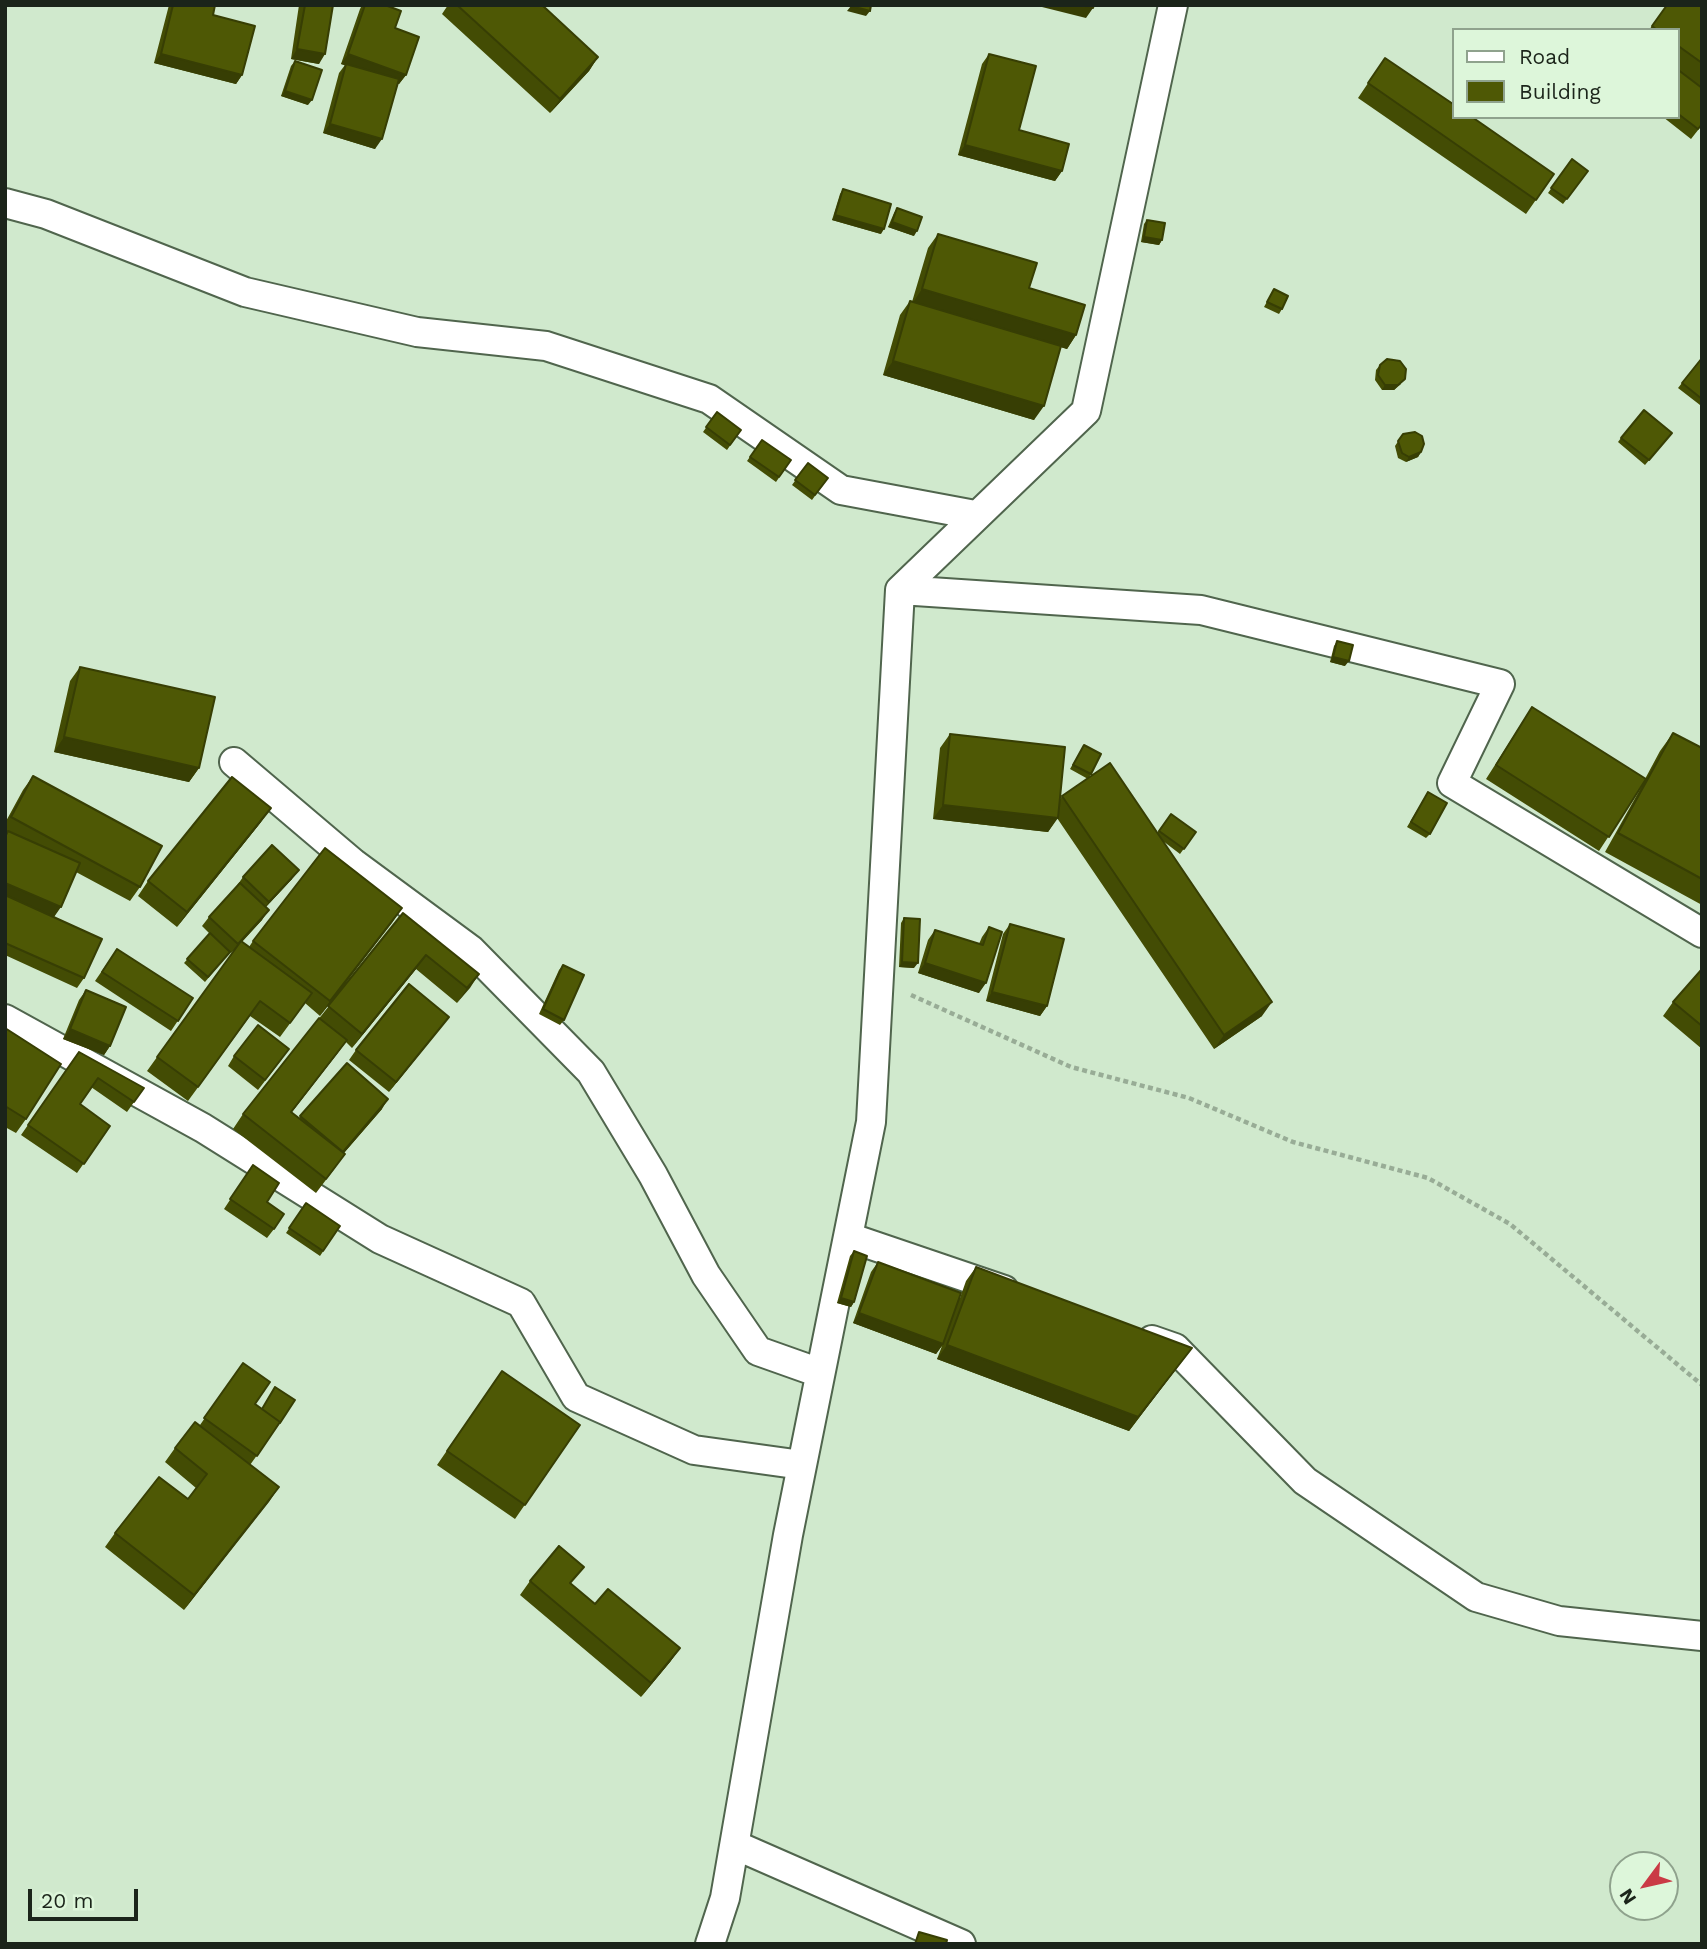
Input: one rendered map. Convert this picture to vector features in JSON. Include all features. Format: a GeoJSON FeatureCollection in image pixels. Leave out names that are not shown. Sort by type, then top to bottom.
{"type":"FeatureCollection","features":[{"type":"Feature","properties":{"kind":"street"},"geometry":{"type":"LineString","coordinates":[[710,1944],[725,1898],[802,1465],[871,1122],[900,590],[1086,411],[1173,5]]}},
{"type":"Feature","properties":{"kind":"street"},"geometry":{"type":"LineString","coordinates":[[5,203],[46,214],[245,292],[417,332],[558,350],[709,399],[841,490],[975,515]]}},
{"type":"Feature","properties":{"kind":"street"},"geometry":{"type":"LineString","coordinates":[[900,590],[1201,610],[1500,684],[1452,783],[1702,933]]}},
{"type":"Feature","properties":{"kind":"street"},"geometry":{"type":"LineString","coordinates":[[234,762],[353,863],[471,950],[592,1072],[653,1175],[706,1275],[758,1351],[820,1373]]}},
{"type":"Feature","properties":{"kind":"street"},"geometry":{"type":"LineString","coordinates":[[5,1019],[203,1128],[380,1239],[522,1303],[576,1397],[694,1450],[802,1465]]}},
{"type":"Feature","properties":{"kind":"street"},"geometry":{"type":"LineString","coordinates":[[848,1237],[1031,1299]]}},
{"type":"Feature","properties":{"kind":"street"},"geometry":{"type":"LineString","coordinates":[[1123,1331],[1175,1348],[1305,1481],[1476,1597],[1559,1621],[1702,1636]]}},
{"type":"Feature","properties":{"kind":"street"},"geometry":{"type":"LineString","coordinates":[[735,1845],[961,1944]]}},
{"type":"Feature","properties":{"kind":"path"},"geometry":{"type":"LineString","coordinates":[[878,981],[1071,1067],[1189,1098],[1293,1142],[1428,1178],[1510,1224],[1702,1385]]}},
{"type":"Feature","properties":{"kind":"building"},"geometry":{"type":"Polygon","coordinates":[[[173,5],[215,5],[213,15],[255,26],[242,75],[161,54],[173,5]]]}},
{"type":"Feature","properties":{"kind":"building"},"geometry":{"type":"Polygon","coordinates":[[[305,5],[333,5],[325,54],[297,49],[305,5]]]}},
{"type":"Feature","properties":{"kind":"building"},"geometry":{"type":"Polygon","coordinates":[[[365,5],[385,5],[401,11],[395,28],[419,37],[406,75],[348,54],[365,5]]]}},
{"type":"Feature","properties":{"kind":"building"},"geometry":{"type":"Polygon","coordinates":[[[457,5],[542,5],[598,57],[560,99],[457,5]]]}},
{"type":"Feature","properties":{"kind":"building"},"geometry":{"type":"Polygon","coordinates":[[[851,5],[871,5],[870,11],[851,5]]]}},
{"type":"Feature","properties":{"kind":"building"},"geometry":{"type":"Polygon","coordinates":[[[1667,5],[1702,5],[1702,63],[1679,46],[1679,28],[1652,26],[1667,5]]]}},
{"type":"Feature","properties":{"kind":"building"},"geometry":{"type":"Polygon","coordinates":[[[989,54],[1036,66],[1019,130],[1069,144],[1062,171],[965,145],[989,54]]]}},
{"type":"Feature","properties":{"kind":"building"},"geometry":{"type":"Polygon","coordinates":[[[1385,58],[1452,103],[1452,119],[1475,119],[1554,174],[1536,200],[1368,83],[1385,58]]]}},
{"type":"Feature","properties":{"kind":"building"},"geometry":{"type":"Polygon","coordinates":[[[295,61],[322,70],[312,100],[285,91],[295,61]]]}},
{"type":"Feature","properties":{"kind":"building"},"geometry":{"type":"Polygon","coordinates":[[[346,64],[399,79],[382,139],[330,124],[346,64]]]}},
{"type":"Feature","properties":{"kind":"building"},"geometry":{"type":"Polygon","coordinates":[[[1679,71],[1702,88],[1702,124],[1698,129],[1679,115],[1679,71]]]}},
{"type":"Feature","properties":{"kind":"building"},"geometry":{"type":"Polygon","coordinates":[[[1572,159],[1588,171],[1567,199],[1551,188],[1572,159]]]}},
{"type":"Feature","properties":{"kind":"building"},"geometry":{"type":"Polygon","coordinates":[[[843,189],[891,204],[884,229],[835,215],[843,189]]]}},
{"type":"Feature","properties":{"kind":"building"},"geometry":{"type":"Polygon","coordinates":[[[897,208],[922,217],[917,231],[892,222],[897,208]]]}},
{"type":"Feature","properties":{"kind":"building"},"geometry":{"type":"Polygon","coordinates":[[[1147,220],[1165,223],[1162,240],[1144,237],[1147,220]]]}},
{"type":"Feature","properties":{"kind":"building"},"geometry":{"type":"Polygon","coordinates":[[[938,234],[1037,263],[1029,288],[1085,305],[1076,335],[922,289],[938,234]]]}},
{"type":"Feature","properties":{"kind":"building"},"geometry":{"type":"Polygon","coordinates":[[[1274,289],[1288,296],[1282,309],[1267,302],[1274,289]]]}},
{"type":"Feature","properties":{"kind":"building"},"geometry":{"type":"Polygon","coordinates":[[[910,301],[1061,346],[1044,406],[893,361],[910,301]]]}},
{"type":"Feature","properties":{"kind":"building"},"geometry":{"type":"Polygon","coordinates":[[[1702,358],[1702,399],[1682,383],[1702,358]]]}},
{"type":"Feature","properties":{"kind":"building"},"geometry":{"type":"Polygon","coordinates":[[[1387,359],[1400,361],[1406,369],[1405,379],[1398,385],[1385,385],[1378,375],[1380,365],[1387,359]]]}},
{"type":"Feature","properties":{"kind":"building"},"geometry":{"type":"Polygon","coordinates":[[[1644,410],[1672,433],[1649,460],[1621,438],[1644,410]]]}},
{"type":"Feature","properties":{"kind":"building"},"geometry":{"type":"Polygon","coordinates":[[[717,412],[741,430],[730,445],[706,427],[717,412]]]}},
{"type":"Feature","properties":{"kind":"building"},"geometry":{"type":"Polygon","coordinates":[[[1415,432],[1422,436],[1424,444],[1421,452],[1409,457],[1402,453],[1398,441],[1403,434],[1415,432]]]}},
{"type":"Feature","properties":{"kind":"building"},"geometry":{"type":"Polygon","coordinates":[[[762,440],[791,460],[779,477],[750,457],[762,440]]]}},
{"type":"Feature","properties":{"kind":"building"},"geometry":{"type":"Polygon","coordinates":[[[808,463],[828,478],[815,495],[795,480],[808,463]]]}},
{"type":"Feature","properties":{"kind":"building"},"geometry":{"type":"Polygon","coordinates":[[[1337,641],[1353,645],[1349,661],[1333,657],[1337,641]]]}},
{"type":"Feature","properties":{"kind":"building"},"geometry":{"type":"Polygon","coordinates":[[[80,667],[215,697],[199,768],[64,737],[80,667]]]}},
{"type":"Feature","properties":{"kind":"building"},"geometry":{"type":"Polygon","coordinates":[[[1532,707],[1646,779],[1609,837],[1496,765],[1532,707]]]}},
{"type":"Feature","properties":{"kind":"building"},"geometry":{"type":"Polygon","coordinates":[[[1673,733],[1702,748],[1702,879],[1618,833],[1673,733]]]}},
{"type":"Feature","properties":{"kind":"building"},"geometry":{"type":"Polygon","coordinates":[[[950,734],[1065,747],[1058,818],[943,805],[950,734]]]}},
{"type":"Feature","properties":{"kind":"building"},"geometry":{"type":"Polygon","coordinates":[[[1084,745],[1101,754],[1091,774],[1073,765],[1084,745]]]}},
{"type":"Feature","properties":{"kind":"building"},"geometry":{"type":"Polygon","coordinates":[[[1110,763],[1272,1002],[1224,1035],[1062,796],[1110,763]]]}},
{"type":"Feature","properties":{"kind":"building"},"geometry":{"type":"Polygon","coordinates":[[[33,776],[162,846],[140,887],[11,817],[33,776]]]}},
{"type":"Feature","properties":{"kind":"building"},"geometry":{"type":"Polygon","coordinates":[[[232,777],[271,808],[187,912],[148,881],[232,777]]]}},
{"type":"Feature","properties":{"kind":"building"},"geometry":{"type":"Polygon","coordinates":[[[1428,792],[1447,803],[1430,834],[1411,822],[1428,792]]]}},
{"type":"Feature","properties":{"kind":"building"},"geometry":{"type":"Polygon","coordinates":[[[1171,814],[1196,832],[1184,849],[1159,831],[1171,814]]]}},
{"type":"Feature","properties":{"kind":"building"},"geometry":{"type":"Polygon","coordinates":[[[8,831],[80,863],[61,907],[5,883],[5,837],[8,831]]]}},
{"type":"Feature","properties":{"kind":"building"},"geometry":{"type":"Polygon","coordinates":[[[272,845],[299,870],[269,902],[243,877],[272,845]]]}},
{"type":"Feature","properties":{"kind":"building"},"geometry":{"type":"Polygon","coordinates":[[[325,848],[402,908],[330,1001],[253,941],[325,848]]]}},
{"type":"Feature","properties":{"kind":"building"},"geometry":{"type":"Polygon","coordinates":[[[240,883],[269,910],[238,944],[209,917],[240,883]]]}},
{"type":"Feature","properties":{"kind":"building"},"geometry":{"type":"Polygon","coordinates":[[[5,895],[102,939],[84,978],[5,943],[5,895]]]}},
{"type":"Feature","properties":{"kind":"building"},"geometry":{"type":"Polygon","coordinates":[[[403,913],[479,974],[467,988],[426,955],[362,1034],[328,1006],[403,913]]]}},
{"type":"Feature","properties":{"kind":"building"},"geometry":{"type":"Polygon","coordinates":[[[904,918],[920,919],[918,963],[902,962],[904,918]]]}},
{"type":"Feature","properties":{"kind":"building"},"geometry":{"type":"Polygon","coordinates":[[[1010,924],[1064,939],[1047,1006],[992,992],[1010,924]]]}},
{"type":"Feature","properties":{"kind":"building"},"geometry":{"type":"Polygon","coordinates":[[[989,927],[1002,932],[986,983],[925,963],[935,930],[983,945],[989,927]]]}},
{"type":"Feature","properties":{"kind":"building"},"geometry":{"type":"Polygon","coordinates":[[[210,933],[230,952],[208,977],[187,959],[210,933]]]}},
{"type":"Feature","properties":{"kind":"building"},"geometry":{"type":"Polygon","coordinates":[[[241,941],[312,993],[290,1023],[260,1001],[198,1087],[157,1057],[241,941]]]}},
{"type":"Feature","properties":{"kind":"building"},"geometry":{"type":"Polygon","coordinates":[[[117,949],[193,998],[178,1021],[102,972],[117,949]]]}},
{"type":"Feature","properties":{"kind":"building"},"geometry":{"type":"Polygon","coordinates":[[[563,965],[584,975],[564,1020],[543,1009],[563,965]]]}},
{"type":"Feature","properties":{"kind":"building"},"geometry":{"type":"Polygon","coordinates":[[[1702,969],[1702,1026],[1673,1002],[1702,969]]]}},
{"type":"Feature","properties":{"kind":"building"},"geometry":{"type":"Polygon","coordinates":[[[409,984],[449,1017],[396,1082],[356,1050],[409,984]]]}},
{"type":"Feature","properties":{"kind":"building"},"geometry":{"type":"Polygon","coordinates":[[[86,990],[126,1007],[110,1046],[70,1029],[86,990]]]}},
{"type":"Feature","properties":{"kind":"building"},"geometry":{"type":"Polygon","coordinates":[[[319,1018],[347,1040],[291,1112],[345,1154],[326,1179],[243,1114],[319,1018]]]}},
{"type":"Feature","properties":{"kind":"building"},"geometry":{"type":"Polygon","coordinates":[[[258,1025],[289,1049],[265,1080],[234,1056],[258,1025]]]}},
{"type":"Feature","properties":{"kind":"building"},"geometry":{"type":"Polygon","coordinates":[[[5,1028],[61,1064],[26,1119],[5,1106],[5,1028]]]}},
{"type":"Feature","properties":{"kind":"building"},"geometry":{"type":"Polygon","coordinates":[[[79,1052],[144,1088],[134,1102],[98,1078],[80,1104],[110,1126],[84,1164],[28,1125],[79,1052]]]}},
{"type":"Feature","properties":{"kind":"building"},"geometry":{"type":"Polygon","coordinates":[[[347,1063],[388,1099],[343,1152],[300,1116],[347,1063]]]}},
{"type":"Feature","properties":{"kind":"building"},"geometry":{"type":"Polygon","coordinates":[[[253,1165],[279,1183],[267,1202],[284,1214],[274,1229],[230,1199],[253,1165]]]}},
{"type":"Feature","properties":{"kind":"building"},"geometry":{"type":"Polygon","coordinates":[[[306,1203],[340,1226],[323,1251],[289,1228],[306,1203]]]}},
{"type":"Feature","properties":{"kind":"building"},"geometry":{"type":"Polygon","coordinates":[[[854,1251],[867,1256],[854,1302],[841,1298],[854,1251]]]}},
{"type":"Feature","properties":{"kind":"building"},"geometry":{"type":"Polygon","coordinates":[[[878,1262],[961,1293],[943,1344],[859,1313],[878,1262]]]}},
{"type":"Feature","properties":{"kind":"building"},"geometry":{"type":"Polygon","coordinates":[[[976,1267],[1192,1348],[1138,1417],[947,1345],[976,1267]]]}},
{"type":"Feature","properties":{"kind":"building"},"geometry":{"type":"Polygon","coordinates":[[[243,1363],[270,1382],[255,1404],[280,1422],[257,1456],[204,1418],[243,1363]]]}},
{"type":"Feature","properties":{"kind":"building"},"geometry":{"type":"Polygon","coordinates":[[[502,1371],[580,1425],[525,1505],[447,1451],[502,1371]]]}},
{"type":"Feature","properties":{"kind":"building"},"geometry":{"type":"Polygon","coordinates":[[[275,1387],[295,1400],[280,1423],[262,1409],[275,1387]]]}},
{"type":"Feature","properties":{"kind":"building"},"geometry":{"type":"Polygon","coordinates":[[[195,1422],[279,1487],[194,1595],[115,1533],[159,1477],[188,1499],[207,1474],[175,1448],[195,1422]]]}},
{"type":"Feature","properties":{"kind":"building"},"geometry":{"type":"Polygon","coordinates":[[[559,1546],[584,1567],[570,1583],[595,1604],[608,1589],[680,1648],[651,1683],[530,1581],[559,1546]]]}},
{"type":"Feature","properties":{"kind":"building"},"geometry":{"type":"Polygon","coordinates":[[[919,1932],[947,1940],[946,1944],[915,1944],[919,1932]]]}}]}
